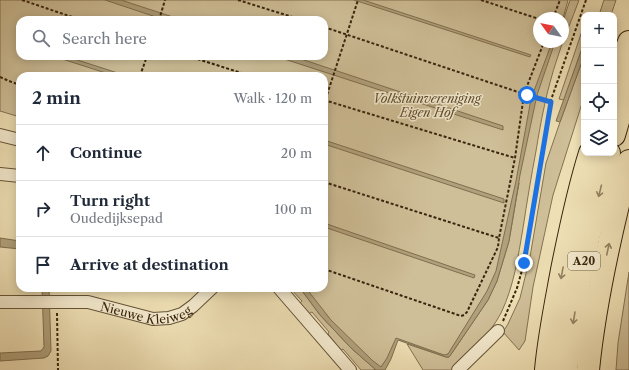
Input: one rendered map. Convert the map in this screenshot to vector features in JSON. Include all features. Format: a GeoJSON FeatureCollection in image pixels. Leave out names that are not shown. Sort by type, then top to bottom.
{"type":"FeatureCollection","features":[{"type":"Feature","properties":{"kind":"highway"},"geometry":{"type":"LineString","coordinates":[[617,75],[629,42]]}},
{"type":"Feature","properties":{"kind":"highway"},"geometry":{"type":"LineString","coordinates":[[617,125],[629,84]]}},
{"type":"Feature","properties":{"kind":"highway","name":"A20"},"geometry":{"type":"LineString","coordinates":[[546,370],[553,317],[568,238],[589,156]]}},
{"type":"Feature","properties":{"kind":"highway","name":"A20"},"geometry":{"type":"LineString","coordinates":[[566,370],[579,284],[588,239],[608,156]]}},
{"type":"Feature","properties":{"kind":"highway","name":"A20"},"geometry":{"type":"LineString","coordinates":[[588,370],[598,298],[629,161]]}},
{"type":"Feature","properties":{"kind":"street"},"geometry":{"type":"LineString","coordinates":[[0,135],[16,139]]}},
{"type":"Feature","properties":{"kind":"street"},"geometry":{"type":"LineString","coordinates":[[0,174],[16,176]]}},
{"type":"Feature","properties":{"kind":"street","name":"Nieuwe Kleiweg"},"geometry":{"type":"LineString","coordinates":[[0,302],[88,302],[153,319],[169,318],[182,314],[208,292]]}},
{"type":"Feature","properties":{"kind":"street"},"geometry":{"type":"LineString","coordinates":[[282,292],[350,370]]}},
{"type":"Feature","properties":{"kind":"street"},"geometry":{"type":"LineString","coordinates":[[458,370],[498,331]]}},
{"type":"Feature","properties":{"kind":"path"},"geometry":{"type":"LineString","coordinates":[[22,0],[69,16]]}},
{"type":"Feature","properties":{"kind":"path"},"geometry":{"type":"LineString","coordinates":[[160,16],[166,0]]}},
{"type":"Feature","properties":{"kind":"path"},"geometry":{"type":"LineString","coordinates":[[238,0],[289,16]]}},
{"type":"Feature","properties":{"kind":"path"},"geometry":{"type":"LineString","coordinates":[[481,0],[533,18]]}},
{"type":"Feature","properties":{"kind":"path"},"geometry":{"type":"LineString","coordinates":[[555,12],[560,0]]}},
{"type":"Feature","properties":{"kind":"path"},"geometry":{"type":"LineString","coordinates":[[498,331],[517,288],[524,263],[551,102],[586,0]]}},
{"type":"Feature","properties":{"kind":"path"},"geometry":{"type":"LineString","coordinates":[[328,92],[358,1]]}},
{"type":"Feature","properties":{"kind":"path"},"geometry":{"type":"LineString","coordinates":[[328,28],[525,95],[551,102]]}},
{"type":"Feature","properties":{"kind":"path"},"geometry":{"type":"LineString","coordinates":[[328,270],[461,316],[467,312],[498,247],[525,95],[542,48]]}},
{"type":"Feature","properties":{"kind":"path"},"geometry":{"type":"LineString","coordinates":[[141,72],[146,60]]}},
{"type":"Feature","properties":{"kind":"path"},"geometry":{"type":"LineString","coordinates":[[200,60],[238,72]]}},
{"type":"Feature","properties":{"kind":"path"},"geometry":{"type":"LineString","coordinates":[[0,77],[16,84]]}},
{"type":"Feature","properties":{"kind":"path"},"geometry":{"type":"LineString","coordinates":[[328,101],[515,158]]}},
{"type":"Feature","properties":{"kind":"path"},"geometry":{"type":"LineString","coordinates":[[328,183],[499,238]]}},
{"type":"Feature","properties":{"kind":"path"},"geometry":{"type":"LineString","coordinates":[[55,302],[58,370]]}},
{"type":"Feature","properties":{"kind":"green space","name":"Volkstuinvereniging Eigen Hof"},"geometry":{"type":"Polygon","coordinates":[[[0,0],[568,0],[565,12],[533,12],[533,48],[561,48],[553,70],[540,128],[517,261],[509,292],[501,313],[491,329],[452,370],[423,370],[407,344],[446,357],[449,357],[454,350],[488,300],[497,281],[509,241],[519,183],[507,239],[495,279],[482,306],[454,348],[447,356],[445,356],[397,339],[385,368],[378,368],[340,330],[307,292],[328,292],[328,72],[16,72],[16,116],[0,111],[0,0]]]}},
{"type":"Feature","properties":{"kind":"green space"},"geometry":{"type":"Polygon","coordinates":[[[570,0],[579,0],[569,25],[569,12],[566,12],[570,0]]]}},
{"type":"Feature","properties":{"kind":"green space"},"geometry":{"type":"Polygon","coordinates":[[[604,0],[616,0],[612,12],[600,12],[604,0]]]}},
{"type":"Feature","properties":{"kind":"green space"},"geometry":{"type":"Polygon","coordinates":[[[581,34],[581,52],[564,100],[559,99],[581,34]]]}},
{"type":"Feature","properties":{"kind":"green space"},"geometry":{"type":"Polygon","coordinates":[[[581,64],[581,106],[553,195],[533,287],[525,341],[519,350],[503,332],[520,298],[530,257],[546,163],[581,64]]]}},
{"type":"Feature","properties":{"kind":"green space"},"geometry":{"type":"Polygon","coordinates":[[[629,272],[629,370],[616,370],[618,343],[629,272]]]}},
{"type":"Feature","properties":{"kind":"green space"},"geometry":{"type":"Polygon","coordinates":[[[294,292],[303,292],[320,315],[351,348],[375,369],[361,370],[343,349],[341,350],[328,334],[329,332],[312,312],[308,314],[299,304],[302,301],[294,292]]]}},
{"type":"Feature","properties":{"kind":"shaded area"},"geometry":{"type":"Polygon","coordinates":[[[105,0],[121,0],[170,16],[153,16],[105,0]]]}},
{"type":"Feature","properties":{"kind":"shaded area"},"geometry":{"type":"Polygon","coordinates":[[[354,0],[363,0],[531,55],[530,57],[354,0]]]}},
{"type":"Feature","properties":{"kind":"shaded area"},"geometry":{"type":"Polygon","coordinates":[[[550,48],[553,48],[537,95],[520,175],[509,241],[497,281],[488,300],[449,357],[398,340],[385,370],[376,370],[351,348],[320,315],[303,292],[309,292],[331,320],[381,367],[396,338],[444,355],[448,354],[487,291],[496,271],[516,181],[531,99],[550,48]]]}},
{"type":"Feature","properties":{"kind":"shaded area"},"geometry":{"type":"Polygon","coordinates":[[[581,51],[581,64],[560,122],[556,121],[581,51]]]}},
{"type":"Feature","properties":{"kind":"shaded area"},"geometry":{"type":"Polygon","coordinates":[[[65,60],[77,60],[115,72],[103,72],[65,60]]]}},
{"type":"Feature","properties":{"kind":"shaded area"},"geometry":{"type":"Polygon","coordinates":[[[287,60],[304,60],[503,126],[503,130],[328,72],[287,60]]]}},
{"type":"Feature","properties":{"kind":"shaded area"},"geometry":{"type":"Polygon","coordinates":[[[328,141],[504,199],[504,203],[328,145],[328,141]]]}},
{"type":"Feature","properties":{"kind":"shaded area"},"geometry":{"type":"Polygon","coordinates":[[[328,224],[475,275],[474,278],[328,228],[328,224]]]}},
{"type":"Feature","properties":{"kind":"shaded area"},"geometry":{"type":"Polygon","coordinates":[[[0,238],[16,240],[16,249],[0,247],[0,238]]]}},
{"type":"Feature","properties":{"kind":"shaded area"},"geometry":{"type":"Polygon","coordinates":[[[42,292],[49,292],[51,351],[48,356],[44,358],[0,361],[0,353],[41,351],[44,347],[42,292]]]}},
{"type":"Feature","properties":{"kind":"route"},"geometry":{"type":"LineString","coordinates":[[524,263],[551,102],[527,95]]}}]}
